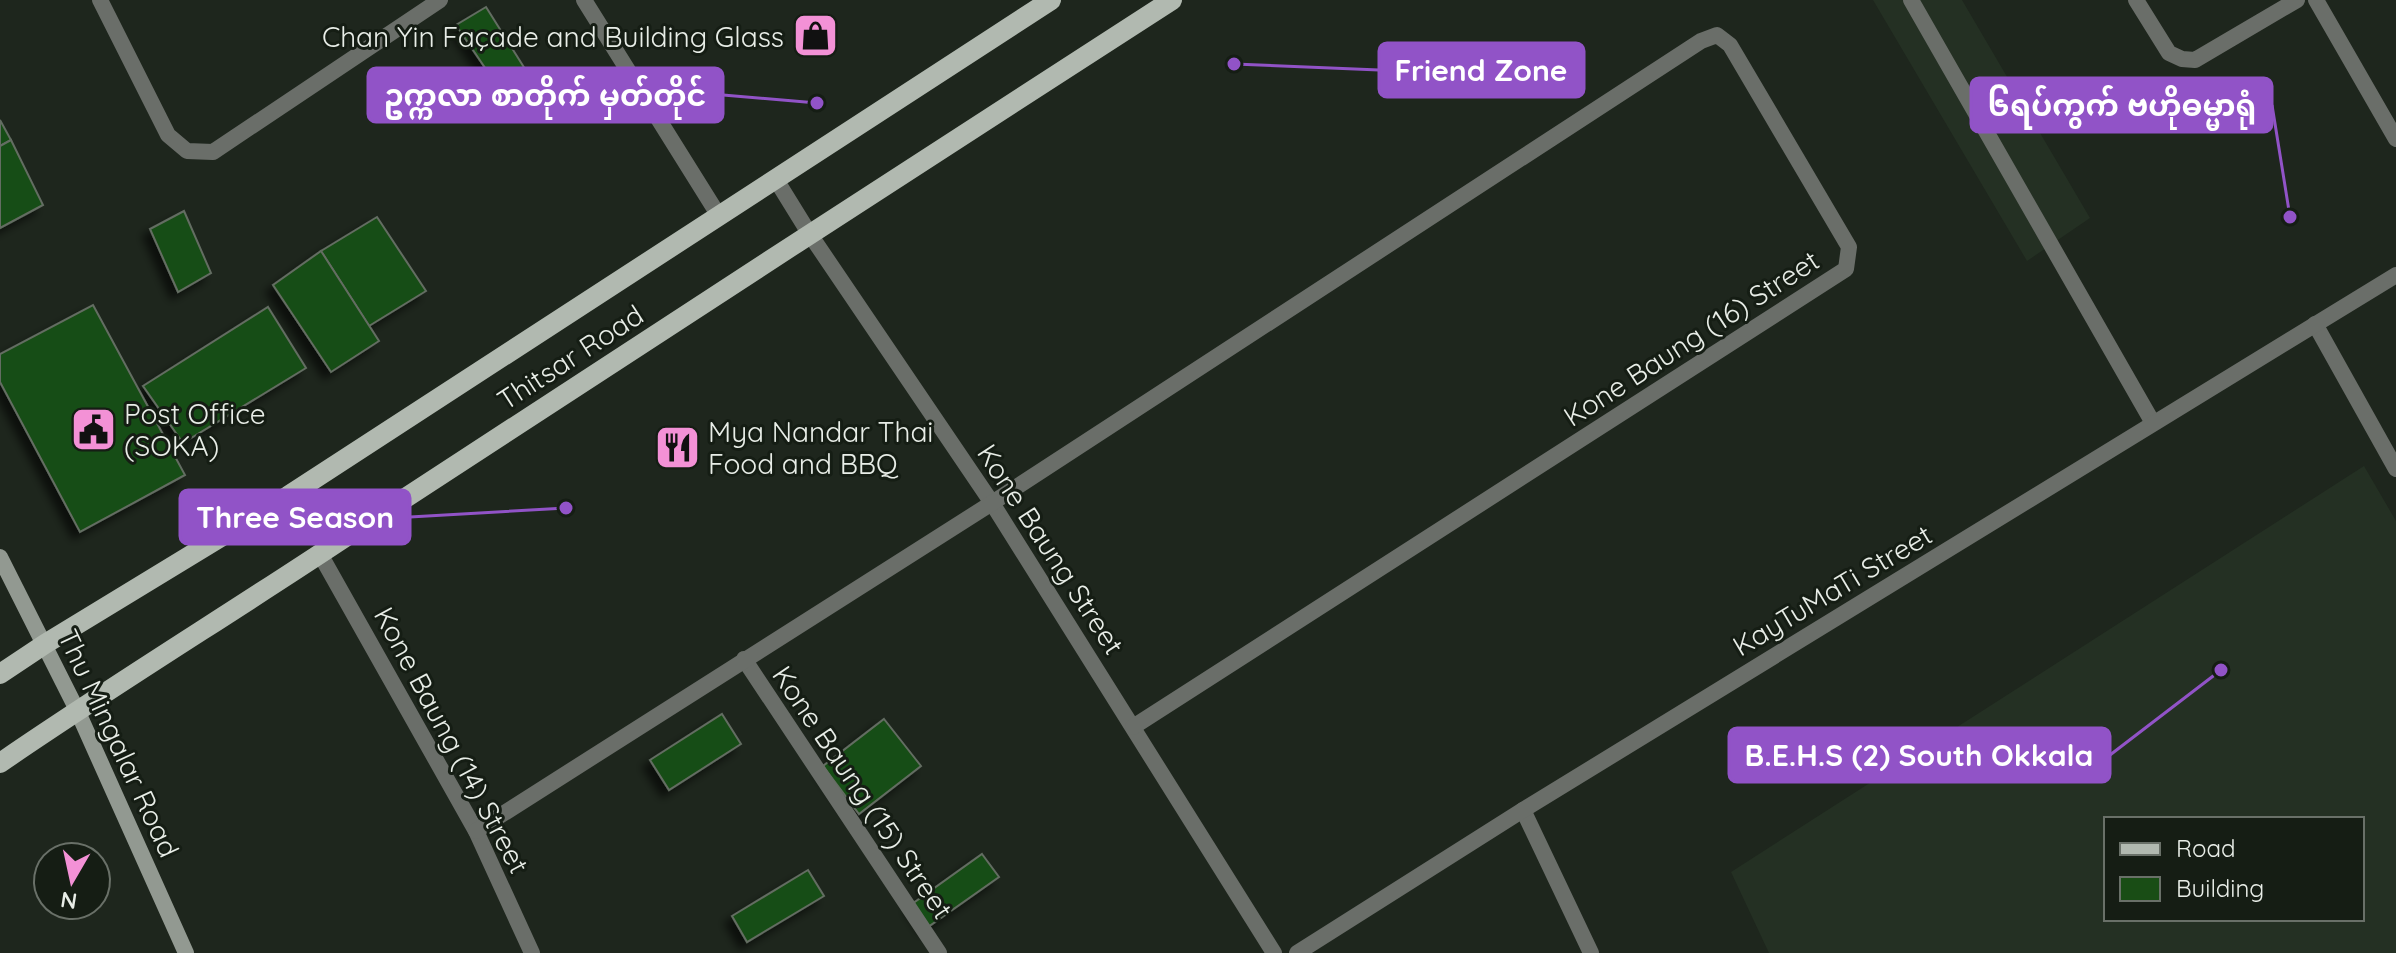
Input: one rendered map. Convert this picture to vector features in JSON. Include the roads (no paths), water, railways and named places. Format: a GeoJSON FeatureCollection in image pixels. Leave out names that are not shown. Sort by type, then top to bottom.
{"type":"FeatureCollection","features":[{"type":"Feature","properties":{"kind":"main road","name":"Thitsar Road"},"geometry":{"type":"LineString","coordinates":[[0,674],[288,496],[1051,0]]}},
{"type":"Feature","properties":{"kind":"main road","name":"Thitsar Road"},"geometry":{"type":"LineString","coordinates":[[0,763],[809,233],[1172,0]]}},
{"type":"Feature","properties":{"kind":"main road","name":"Thu Mingalar Road"},"geometry":{"type":"LineString","coordinates":[[0,557],[77,710],[186,953]]}},
{"type":"Feature","properties":{"kind":"street"},"geometry":{"type":"LineString","coordinates":[[100,0],[168,135],[187,151],[213,152],[440,0]]}},
{"type":"Feature","properties":{"kind":"street"},"geometry":{"type":"LineString","coordinates":[[584,0],[719,216]]}},
{"type":"Feature","properties":{"kind":"street"},"geometry":{"type":"LineString","coordinates":[[1911,0],[2153,423]]}},
{"type":"Feature","properties":{"kind":"street"},"geometry":{"type":"LineString","coordinates":[[2136,0],[2169,53],[2182,59],[2195,60],[2297,0]]}},
{"type":"Feature","properties":{"kind":"street"},"geometry":{"type":"LineString","coordinates":[[2316,0],[2396,139]]}},
{"type":"Feature","properties":{"kind":"street","name":"Kone Baung (16) Street"},"geometry":{"type":"LineString","coordinates":[[992,503],[1701,41],[1717,35],[1730,45],[1849,247],[1846,269],[1133,727]]}},
{"type":"Feature","properties":{"kind":"street","name":"Kone Baung Street"},"geometry":{"type":"LineString","coordinates":[[775,178],[992,503],[1274,953]]}},
{"type":"Feature","properties":{"kind":"street","name":"KayTuMaTi Street"},"geometry":{"type":"LineString","coordinates":[[1297,953],[1523,810],[2396,275]]}},
{"type":"Feature","properties":{"kind":"street"},"geometry":{"type":"LineString","coordinates":[[2315,324],[2396,469]]}},
{"type":"Feature","properties":{"kind":"street","name":"Kone Baung (15) Street"},"geometry":{"type":"LineString","coordinates":[[476,831],[992,503]]}},
{"type":"Feature","properties":{"kind":"street","name":"Kone Baung (14) Street"},"geometry":{"type":"LineString","coordinates":[[320,554],[476,831],[532,953]]}},
{"type":"Feature","properties":{"kind":"street","name":"Kone Baung (15) Street"},"geometry":{"type":"LineString","coordinates":[[744,659],[939,953]]}},
{"type":"Feature","properties":{"kind":"street"},"geometry":{"type":"LineString","coordinates":[[1523,810],[1591,953]]}},
{"type":"Feature","properties":{"kind":"place","name":"Chan Yin Façade and Building Glass"},"geometry":{"type":"Point","coordinates":[815,36]}},
{"type":"Feature","properties":{"kind":"place","name":"Friend Zone"},"geometry":{"type":"Point","coordinates":[1234,64]}},
{"type":"Feature","properties":{"kind":"place","name":"ဥက္ကလာ စာတိုက် မှတ်တိုင်"},"geometry":{"type":"Point","coordinates":[817,103]}},
{"type":"Feature","properties":{"kind":"place","name":"၆ရပ်ကွက် ဗဟိုဓမ္မာရုံ"},"geometry":{"type":"Point","coordinates":[2290,217]}},
{"type":"Feature","properties":{"kind":"place","name":"Post Office (SOKA)"},"geometry":{"type":"Point","coordinates":[93,429]}},
{"type":"Feature","properties":{"kind":"place","name":"Mya Nandar Thai Food and BBQ"},"geometry":{"type":"Point","coordinates":[677,447]}},
{"type":"Feature","properties":{"kind":"place","name":"Three Season"},"geometry":{"type":"Point","coordinates":[566,508]}},
{"type":"Feature","properties":{"kind":"place","name":"B.E.H.S (2) South Okkala"},"geometry":{"type":"Point","coordinates":[2221,670]}}]}
